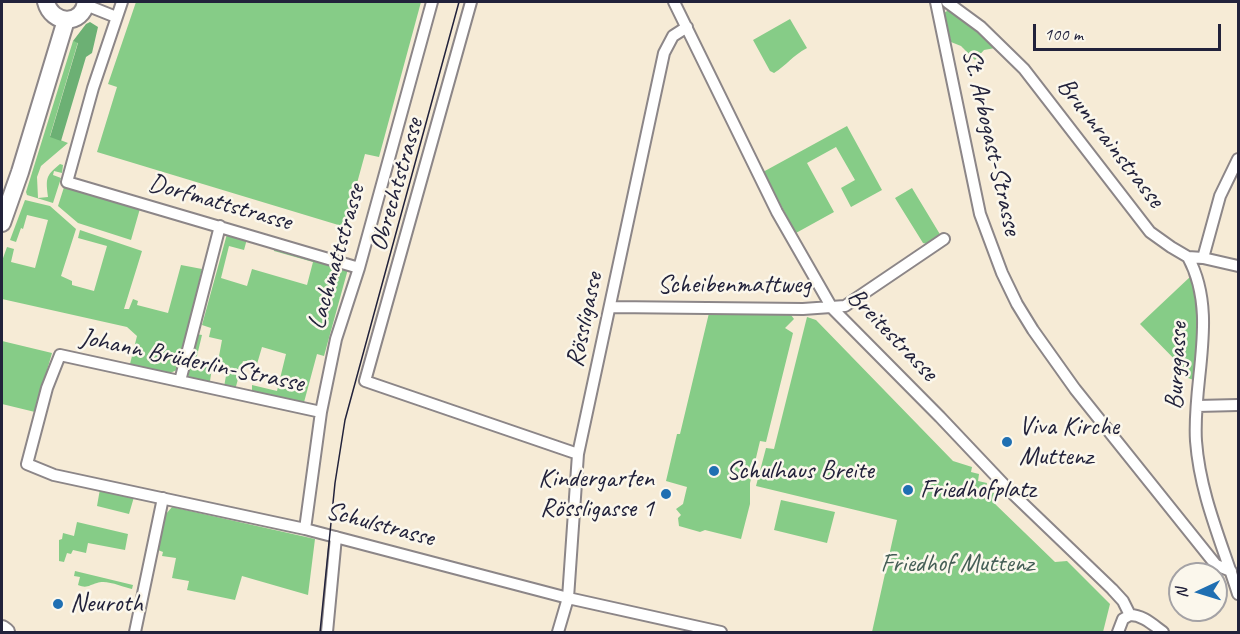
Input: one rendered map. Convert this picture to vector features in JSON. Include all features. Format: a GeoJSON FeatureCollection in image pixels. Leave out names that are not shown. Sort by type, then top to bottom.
{"type":"FeatureCollection","features":[{"type":"Feature","properties":{"kind":"main road"},"geometry":{"type":"LineString","coordinates":[[46,2],[55,16],[66,20],[79,16],[86,3]]}},
{"type":"Feature","properties":{"kind":"main road"},"geometry":{"type":"LineString","coordinates":[[2,223],[20,172],[66,20]]}},
{"type":"Feature","properties":{"kind":"main road"},"geometry":{"type":"LineString","coordinates":[[2,629],[6,633]]}},
{"type":"Feature","properties":{"kind":"street"},"geometry":{"type":"LineString","coordinates":[[86,3],[116,17],[122,2]]}},
{"type":"Feature","properties":{"kind":"street","name":"Lachmattstrasse"},"geometry":{"type":"LineString","coordinates":[[305,529],[321,412],[336,339],[360,268],[432,2]]}},
{"type":"Feature","properties":{"kind":"street","name":"Obrechtstrasse"},"geometry":{"type":"LineString","coordinates":[[471,2],[365,381],[578,454]]}},
{"type":"Feature","properties":{"kind":"street","name":"Breitestrasse"},"geometry":{"type":"LineString","coordinates":[[674,2],[777,212],[832,308],[1011,492],[1112,589],[1123,601],[1130,615]]}},
{"type":"Feature","properties":{"kind":"street","name":"St. Arbogast-Strasse"},"geometry":{"type":"LineString","coordinates":[[936,2],[980,214],[991,246],[1017,304],[1080,395],[1216,566],[1231,572]]}},
{"type":"Feature","properties":{"kind":"street","name":"Brunnrainstrasse"},"geometry":{"type":"LineString","coordinates":[[947,2],[981,27],[1024,69],[1150,232],[1188,257]]}},
{"type":"Feature","properties":{"kind":"street","name":"Dorfmattstrasse"},"geometry":{"type":"LineString","coordinates":[[116,17],[93,88],[67,182],[360,268]]}},
{"type":"Feature","properties":{"kind":"street","name":"Rössligasse"},"geometry":{"type":"LineString","coordinates":[[558,633],[568,598],[578,454],[664,53],[673,36],[687,27]]}},
{"type":"Feature","properties":{"kind":"street"},"geometry":{"type":"LineString","coordinates":[[1203,258],[1220,196],[1239,159]]}},
{"type":"Feature","properties":{"kind":"street"},"geometry":{"type":"LineString","coordinates":[[180,381],[220,226]]}},
{"type":"Feature","properties":{"kind":"street","name":"Scheibenmattweg"},"geometry":{"type":"LineString","coordinates":[[611,307],[832,308],[845,306],[944,239]]}},
{"type":"Feature","properties":{"kind":"street"},"geometry":{"type":"LineString","coordinates":[[1188,257],[1239,266]]}},
{"type":"Feature","properties":{"kind":"street","name":"Burggasse"},"geometry":{"type":"LineString","coordinates":[[1188,257],[1196,271],[1201,290],[1203,315],[1196,441],[1205,499],[1239,594]]}},
{"type":"Feature","properties":{"kind":"street","name":"Johann Brüderlin-Strasse"},"geometry":{"type":"LineString","coordinates":[[27,464],[47,388],[60,354],[321,412]]}},
{"type":"Feature","properties":{"kind":"street"},"geometry":{"type":"LineString","coordinates":[[1197,406],[1239,405]]}},
{"type":"Feature","properties":{"kind":"street","name":"Schulstrasse"},"geometry":{"type":"LineString","coordinates":[[27,464],[54,475],[305,529],[568,598],[721,633]]}},
{"type":"Feature","properties":{"kind":"street"},"geometry":{"type":"LineString","coordinates":[[135,633],[163,498]]}},
{"type":"Feature","properties":{"kind":"street"},"geometry":{"type":"LineString","coordinates":[[327,633],[336,537]]}},
{"type":"Feature","properties":{"kind":"street"},"geometry":{"type":"LineString","coordinates":[[1118,633],[1123,618],[1130,615],[1144,618],[1163,633]]}},
{"type":"Feature","properties":{"kind":"green space"},"geometry":{"type":"Polygon","coordinates":[[[136,2],[421,2],[379,157],[365,154],[345,227],[97,152],[117,87],[108,84],[136,2]]]}},
{"type":"Feature","properties":{"kind":"green space"},"geometry":{"type":"Polygon","coordinates":[[[950,9],[995,48],[984,50],[975,60],[961,46],[951,42],[944,13],[950,9]]]}},
{"type":"Feature","properties":{"kind":"green space"},"geometry":{"type":"Polygon","coordinates":[[[790,19],[807,48],[774,73],[770,71],[753,40],[790,19]]]}},
{"type":"Feature","properties":{"kind":"green space"},"geometry":{"type":"Polygon","coordinates":[[[90,22],[98,27],[92,53],[86,57],[61,141],[50,137],[78,43],[73,41],[90,22]]]}},
{"type":"Feature","properties":{"kind":"green space"},"geometry":{"type":"Polygon","coordinates":[[[73,41],[78,42],[50,136],[68,143],[41,166],[37,177],[38,198],[48,197],[49,175],[60,164],[63,165],[62,173],[54,171],[53,175],[61,178],[53,203],[27,195],[26,192],[73,41]]]}},
{"type":"Feature","properties":{"kind":"green space"},"geometry":{"type":"Polygon","coordinates":[[[847,126],[882,190],[851,207],[841,188],[855,180],[836,147],[807,163],[834,212],[796,233],[763,172],[847,126]]]}},
{"type":"Feature","properties":{"kind":"green space"},"geometry":{"type":"Polygon","coordinates":[[[65,184],[141,205],[131,240],[78,223],[58,206],[65,184]]]}},
{"type":"Feature","properties":{"kind":"green space"},"geometry":{"type":"Polygon","coordinates":[[[912,188],[941,236],[927,244],[923,243],[895,198],[912,188]]]}},
{"type":"Feature","properties":{"kind":"green space"},"geometry":{"type":"Polygon","coordinates":[[[25,200],[50,206],[76,229],[61,276],[72,281],[72,285],[94,291],[107,246],[78,238],[80,230],[142,251],[124,309],[129,309],[133,299],[138,301],[137,305],[168,313],[181,265],[202,269],[179,369],[168,374],[130,364],[137,336],[127,327],[2,299],[2,261],[7,247],[14,249],[11,262],[35,268],[48,220],[27,215],[16,242],[10,240],[25,200]]]}},
{"type":"Feature","properties":{"kind":"green space"},"geometry":{"type":"Polygon","coordinates":[[[227,234],[247,239],[244,250],[229,246],[221,278],[247,286],[252,269],[307,285],[313,262],[274,251],[274,248],[348,269],[324,356],[317,354],[303,406],[252,392],[252,385],[277,391],[286,354],[262,347],[257,364],[243,361],[235,390],[224,387],[227,370],[217,367],[222,340],[209,337],[211,328],[202,325],[227,234]]]}},
{"type":"Feature","properties":{"kind":"green space"},"geometry":{"type":"Polygon","coordinates":[[[1191,276],[1199,303],[1196,381],[1183,376],[1184,369],[1140,324],[1191,276]]]}},
{"type":"Feature","properties":{"kind":"green space"},"geometry":{"type":"Polygon","coordinates":[[[709,313],[791,315],[794,319],[785,328],[793,333],[766,442],[760,441],[750,483],[750,504],[741,539],[679,526],[678,518],[681,515],[676,509],[683,504],[687,487],[666,481],[677,434],[680,434],[709,313]]]}},
{"type":"Feature","properties":{"kind":"green space","name":"Friedhof Muttenz"},"geometry":{"type":"Polygon","coordinates":[[[807,317],[816,320],[953,461],[972,467],[971,472],[979,474],[978,481],[987,483],[985,492],[995,493],[994,503],[1055,562],[1067,561],[1110,604],[1103,632],[872,632],[897,520],[756,486],[766,448],[774,449],[807,317]]]}},
{"type":"Feature","properties":{"kind":"green space"},"geometry":{"type":"Polygon","coordinates":[[[196,334],[202,335],[195,364],[212,368],[210,381],[207,383],[193,381],[187,374],[196,334]]]}},
{"type":"Feature","properties":{"kind":"green space"},"geometry":{"type":"Polygon","coordinates":[[[2,341],[52,353],[35,412],[2,404],[2,341]]]}},
{"type":"Feature","properties":{"kind":"green space"},"geometry":{"type":"Polygon","coordinates":[[[100,489],[134,497],[129,514],[97,506],[100,489]]]}},
{"type":"Feature","properties":{"kind":"green space"},"geometry":{"type":"Polygon","coordinates":[[[781,500],[835,512],[827,543],[774,530],[781,500]]]}},
{"type":"Feature","properties":{"kind":"green space"},"geometry":{"type":"Polygon","coordinates":[[[172,507],[315,539],[308,595],[242,576],[235,600],[187,590],[189,581],[172,578],[176,558],[162,556],[163,552],[158,550],[166,514],[172,507]]]}},
{"type":"Feature","properties":{"kind":"green space"},"geometry":{"type":"Polygon","coordinates":[[[77,522],[128,534],[125,550],[88,543],[86,553],[73,550],[71,554],[67,553],[64,562],[59,561],[59,540],[62,539],[63,533],[74,536],[77,522]]]}},
{"type":"Feature","properties":{"kind":"green space"},"geometry":{"type":"Polygon","coordinates":[[[75,571],[133,585],[132,589],[105,582],[86,587],[81,586],[78,585],[80,577],[74,576],[75,571]]]}},
{"type":"Feature","properties":{"kind":"tram line"},"geometry":{"type":"LineString","coordinates":[[320,632],[335,483],[345,420],[459,2]]}},
{"type":"Feature","properties":{"kind":"place","name":"Viva Kirche Muttenz"},"geometry":{"type":"Point","coordinates":[1007,442]}},
{"type":"Feature","properties":{"kind":"place","name":"Schulhaus Breite"},"geometry":{"type":"Point","coordinates":[714,471]}},
{"type":"Feature","properties":{"kind":"place","name":"Friedhofplatz"},"geometry":{"type":"Point","coordinates":[908,490]}},
{"type":"Feature","properties":{"kind":"place","name":"Kindergarten Rössligasse 1"},"geometry":{"type":"Point","coordinates":[666,494]}},
{"type":"Feature","properties":{"kind":"place","name":"Neuroth"},"geometry":{"type":"Point","coordinates":[58,604]}}]}
